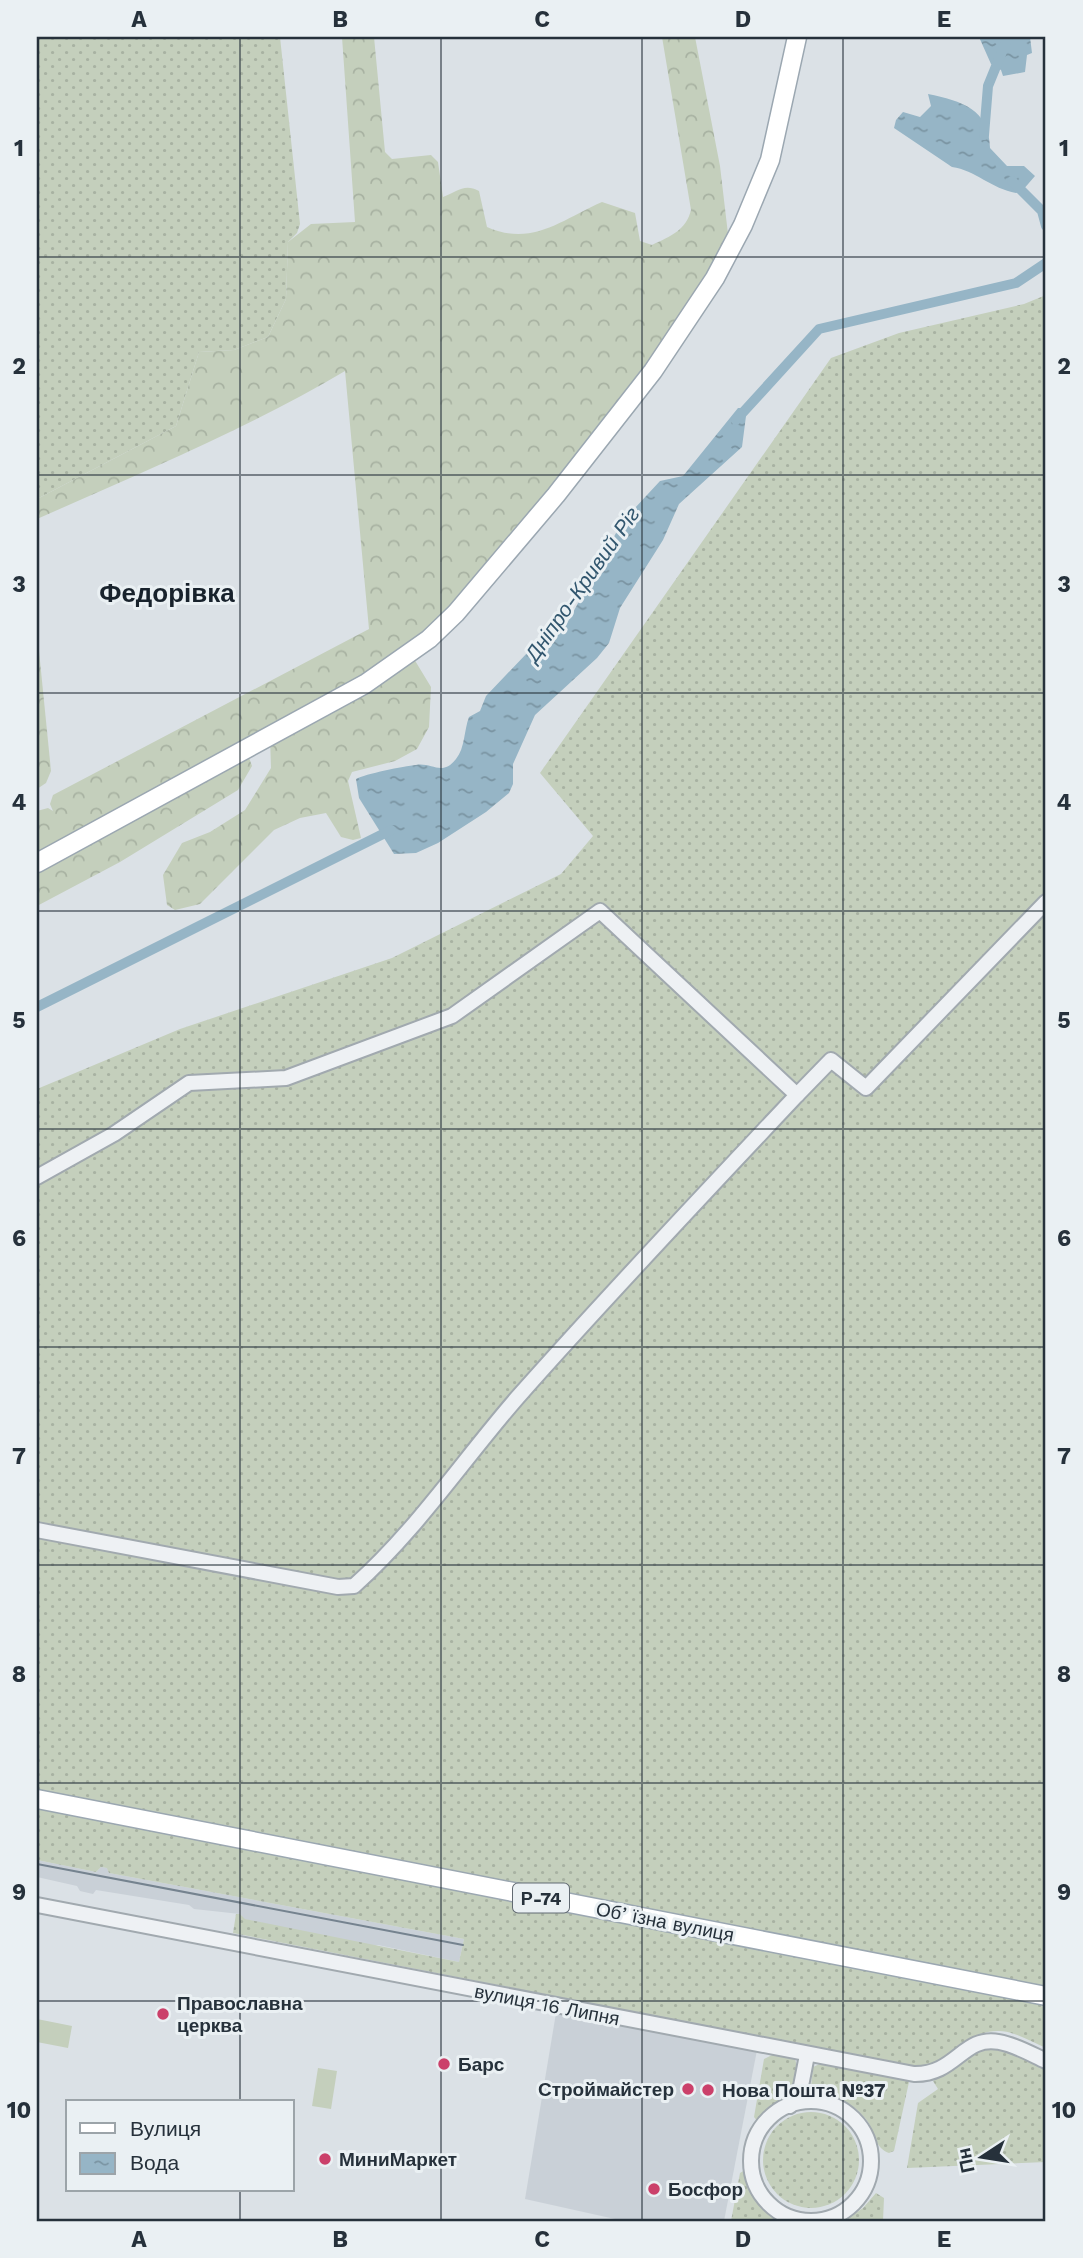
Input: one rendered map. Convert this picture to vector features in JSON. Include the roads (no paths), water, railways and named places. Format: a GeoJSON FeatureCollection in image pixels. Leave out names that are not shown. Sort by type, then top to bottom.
{"type":"FeatureCollection","features":[{"type":"Feature","properties":{"kind":"main road"},"geometry":{"type":"LineString","coordinates":[[37,863],[365,684],[429,639],[456,613],[556,495],[653,371],[715,278],[743,225],[770,160],[797,37]]}},
{"type":"Feature","properties":{"kind":"main road","name":"Обʼїзна вулиця"},"geometry":{"type":"LineString","coordinates":[[37,1799],[1046,1996]]}},
{"type":"Feature","properties":{"kind":"street"},"geometry":{"type":"LineString","coordinates":[[37,1530],[338,1587],[354,1586],[416,1520],[549,1362],[831,1060],[866,1088],[1046,902]]}},
{"type":"Feature","properties":{"kind":"street"},"geometry":{"type":"LineString","coordinates":[[37,1177],[114,1134],[189,1083],[286,1077],[452,1016],[600,911],[797,1095]]}},
{"type":"Feature","properties":{"kind":"street","name":"вулиця 16 Липня"},"geometry":{"type":"LineString","coordinates":[[37,1905],[807,2055],[930,2075],[943,2070],[973,2045],[986,2041],[1009,2045],[1046,2061]]}},
{"type":"Feature","properties":{"kind":"street"},"geometry":{"type":"LineString","coordinates":[[790,2105],[817,2102],[841,2109],[859,2126],[869,2148],[871,2164],[868,2180],[856,2202],[843,2212],[820,2221],[796,2219],[780,2212],[761,2194],[754,2178],[752,2160],[758,2135],[768,2120],[790,2105],[799,2093],[807,2055]]}},
{"type":"Feature","properties":{"kind":"street"},"geometry":{"type":"LineString","coordinates":[[803,2078],[808,2093],[817,2102]]}},
{"type":"Feature","properties":{"kind":"water"},"geometry":{"type":"Polygon","coordinates":[[[979,37],[1030,37],[1032,53],[1027,55],[1025,72],[1003,76],[1001,70],[991,64],[979,37]]]}},
{"type":"Feature","properties":{"kind":"water"},"geometry":{"type":"Polygon","coordinates":[[[928,94],[962,104],[979,116],[985,124],[990,148],[1007,166],[1024,166],[1035,176],[1022,191],[1007,191],[952,167],[894,128],[896,120],[903,112],[920,117],[931,106],[928,94]]]}},
{"type":"Feature","properties":{"kind":"water"},"geometry":{"type":"Polygon","coordinates":[[[738,408],[743,408],[746,416],[742,447],[679,504],[663,540],[620,608],[609,643],[597,658],[535,715],[513,764],[513,784],[509,793],[486,812],[438,843],[416,853],[394,854],[359,798],[356,779],[410,766],[441,768],[451,764],[461,750],[469,717],[480,711],[486,696],[528,652],[564,629],[622,522],[660,481],[683,476],[738,408]]]}},
{"type":"Feature","properties":{"kind":"waterway","name":"Дніпро-Кривий Ріг"},"geometry":{"type":"LineString","coordinates":[[984,135],[988,86],[1008,37]]}},
{"type":"Feature","properties":{"kind":"waterway","name":"Дніпро-Кривий Ріг"},"geometry":{"type":"LineString","coordinates":[[1012,181],[1042,211],[1046,226]]}},
{"type":"Feature","properties":{"kind":"waterway","name":"Дніпро-Кривий Ріг"},"geometry":{"type":"LineString","coordinates":[[736,420],[819,329],[1016,283],[1046,263]]}},
{"type":"Feature","properties":{"kind":"waterway","name":"Дніпро-Кривий Ріг"},"geometry":{"type":"LineString","coordinates":[[37,1007],[391,830]]}},
{"type":"Feature","properties":{"kind":"tram line"},"geometry":{"type":"LineString","coordinates":[[37,1864],[463,1945]]}},
{"type":"Feature","properties":{"kind":"place","name":"Православна церква"},"geometry":{"type":"Point","coordinates":[163,2014]}},
{"type":"Feature","properties":{"kind":"place","name":"Барс"},"geometry":{"type":"Point","coordinates":[444,2064]}},
{"type":"Feature","properties":{"kind":"place","name":"Строймайстер"},"geometry":{"type":"Point","coordinates":[688,2089]}},
{"type":"Feature","properties":{"kind":"place","name":"Нова Пошта №37"},"geometry":{"type":"Point","coordinates":[708,2090]}},
{"type":"Feature","properties":{"kind":"place","name":"МиниМаркет"},"geometry":{"type":"Point","coordinates":[325,2159]}},
{"type":"Feature","properties":{"kind":"place","name":"Босфор"},"geometry":{"type":"Point","coordinates":[654,2189]}},
{"type":"Feature","properties":{"kind":"district","name":"Федорівка"},"geometry":{"type":"Point","coordinates":[167,593]}}]}
